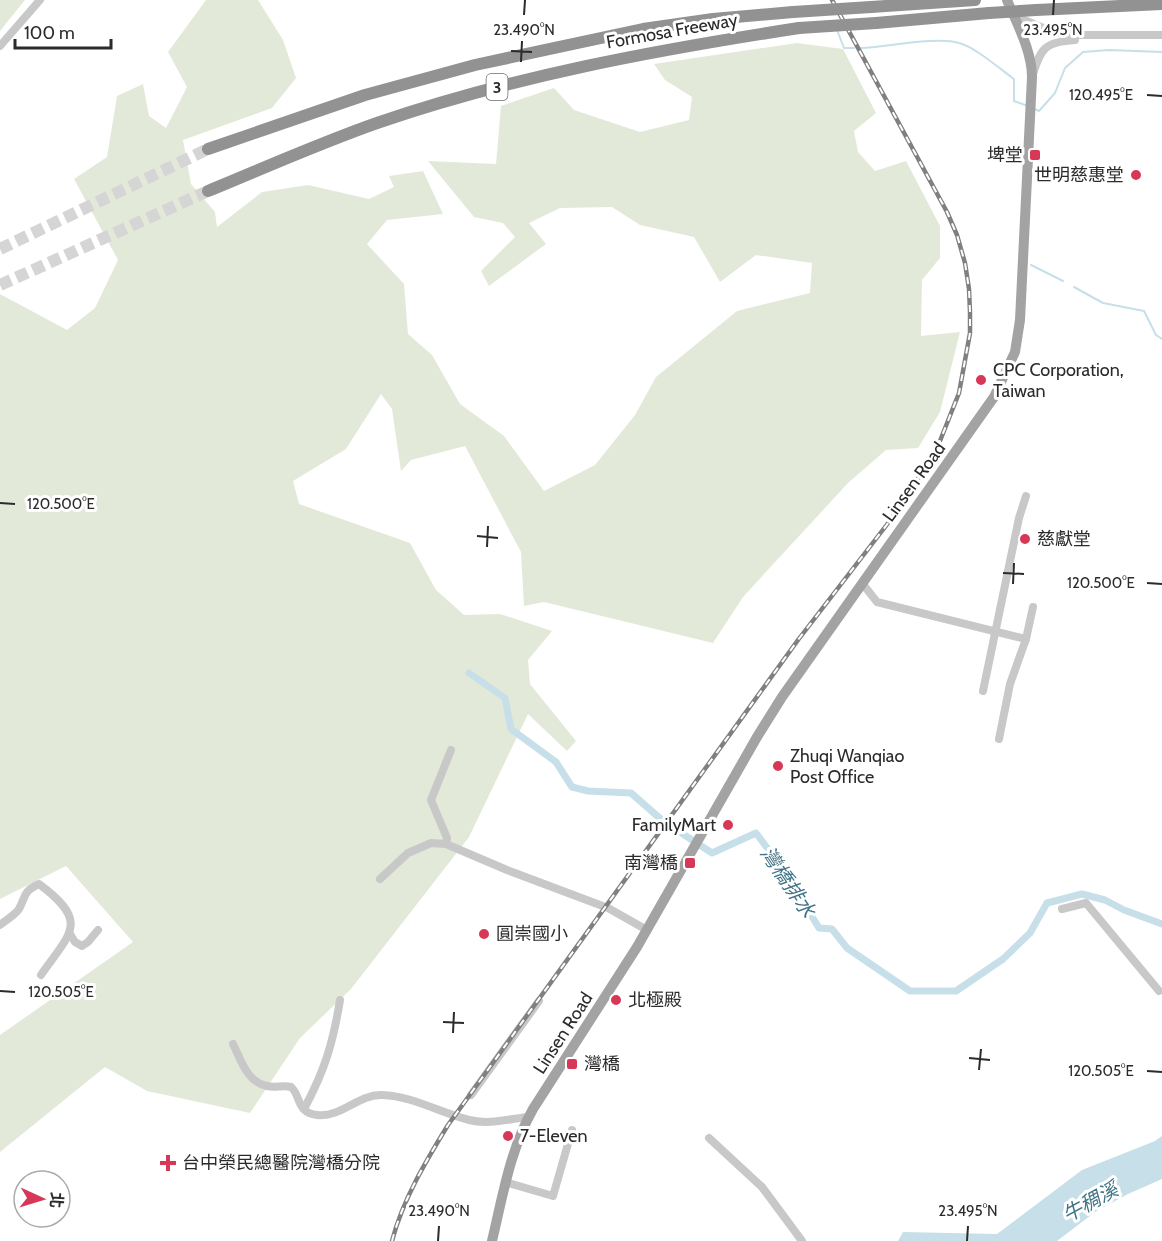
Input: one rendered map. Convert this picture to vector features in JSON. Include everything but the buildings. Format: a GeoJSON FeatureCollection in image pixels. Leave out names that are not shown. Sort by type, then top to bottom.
{"type":"FeatureCollection","features":[{"type":"Feature","properties":{"kind":"highway","name":"Formosa Freeway"},"geometry":{"type":"LineString","coordinates":[[208,149],[364,95],[487,62],[643,29],[794,12],[975,0]]}},
{"type":"Feature","properties":{"kind":"highway","name":"Formosa Freeway"},"geometry":{"type":"LineString","coordinates":[[208,191],[376,124],[484,90],[650,52],[799,28],[989,13],[1162,4]]}},
{"type":"Feature","properties":{"kind":"highway"},"geometry":{"type":"LineString","coordinates":[[1083,9],[1162,10]]}},
{"type":"Feature","properties":{"kind":"main road","name":"Linsen Road"},"geometry":{"type":"LineString","coordinates":[[492,1241],[510,1159],[528,1117],[647,930],[782,697],[916,505],[975,428],[994,397],[1015,352],[1020,320],[1032,68],[1007,0]]}},
{"type":"Feature","properties":{"kind":"street"},"geometry":{"type":"LineString","coordinates":[[0,46],[39,0]]}},
{"type":"Feature","properties":{"kind":"street"},"geometry":{"type":"LineString","coordinates":[[1013,15],[1048,30],[1068,35],[1162,35]]}},
{"type":"Feature","properties":{"kind":"street"},"geometry":{"type":"LineString","coordinates":[[1032,77],[1037,60],[1045,47],[1058,41],[1087,39],[1096,36]]}},
{"type":"Feature","properties":{"kind":"street"},"geometry":{"type":"LineString","coordinates":[[983,691],[1019,518],[1026,496]]}},
{"type":"Feature","properties":{"kind":"street"},"geometry":{"type":"LineString","coordinates":[[862,583],[878,602],[1026,639]]}},
{"type":"Feature","properties":{"kind":"street"},"geometry":{"type":"LineString","coordinates":[[999,739],[1010,684],[1026,639],[1033,608]]}},
{"type":"Feature","properties":{"kind":"street"},"geometry":{"type":"LineString","coordinates":[[447,844],[447,838],[431,800],[451,750]]}},
{"type":"Feature","properties":{"kind":"street"},"geometry":{"type":"LineString","coordinates":[[380,879],[408,853],[431,843],[447,844],[507,870],[608,908],[647,930]]}},
{"type":"Feature","properties":{"kind":"street"},"geometry":{"type":"LineString","coordinates":[[0,925],[18,911],[23,896],[30,888],[39,884],[65,908],[71,918],[70,934],[40,975]]}},
{"type":"Feature","properties":{"kind":"street"},"geometry":{"type":"LineString","coordinates":[[1062,909],[1086,903],[1159,991]]}},
{"type":"Feature","properties":{"kind":"street"},"geometry":{"type":"LineString","coordinates":[[70,934],[75,942],[82,946],[98,930]]}},
{"type":"Feature","properties":{"kind":"street"},"geometry":{"type":"LineString","coordinates":[[304,1109],[318,1084],[329,1056],[340,1000]]}},
{"type":"Feature","properties":{"kind":"street"},"geometry":{"type":"LineString","coordinates":[[471,1095],[539,1001]]}},
{"type":"Feature","properties":{"kind":"street"},"geometry":{"type":"LineString","coordinates":[[233,1044],[243,1067],[257,1083],[265,1086],[291,1087],[298,1103],[316,1115],[337,1113],[362,1099],[379,1095],[400,1097],[470,1121],[487,1122],[528,1117]]}},
{"type":"Feature","properties":{"kind":"street"},"geometry":{"type":"LineString","coordinates":[[506,1182],[553,1196],[572,1130]]}},
{"type":"Feature","properties":{"kind":"street"},"geometry":{"type":"LineString","coordinates":[[710,1138],[762,1187],[802,1241]]}},
{"type":"Feature","properties":{"kind":"green space"},"geometry":{"type":"Polygon","coordinates":[[[0,0],[25,0],[0,31],[0,0]]]}},
{"type":"Feature","properties":{"kind":"green space"},"geometry":{"type":"Polygon","coordinates":[[[206,0],[258,0],[283,40],[296,78],[272,108],[183,140],[191,184],[215,212],[217,227],[262,192],[308,185],[369,199],[394,187],[389,176],[423,171],[443,214],[387,220],[367,244],[404,284],[408,334],[432,355],[460,404],[504,436],[544,491],[595,465],[635,415],[656,377],[737,311],[810,293],[812,263],[756,255],[720,282],[694,237],[640,225],[612,207],[560,208],[529,223],[546,244],[489,286],[481,271],[515,237],[503,223],[474,217],[428,161],[496,164],[501,106],[554,88],[574,110],[640,132],[689,120],[692,97],[665,80],[654,64],[797,43],[843,49],[876,113],[854,131],[858,152],[875,171],[906,161],[940,226],[940,258],[922,280],[921,336],[960,332],[940,412],[918,448],[886,450],[848,483],[743,597],[713,643],[544,602],[524,606],[521,552],[465,446],[411,460],[401,471],[392,409],[381,394],[346,449],[293,481],[299,504],[410,543],[436,590],[464,615],[500,614],[552,631],[528,660],[530,684],[576,741],[567,751],[528,714],[469,837],[351,989],[300,1038],[250,1113],[147,1091],[105,1067],[0,1152],[0,1035],[133,942],[66,866],[0,899],[0,294],[67,330],[95,308],[118,260],[74,179],[107,157],[117,96],[143,84],[149,116],[166,128],[187,87],[168,52],[206,0]]]}},
{"type":"Feature","properties":{"kind":"water","name":"牛稠溪"},"geometry":{"type":"Polygon","coordinates":[[[1162,1136],[1162,1179],[1095,1212],[1057,1241],[898,1241],[903,1232],[997,1234],[1082,1170],[1155,1141],[1162,1136]]]}},
{"type":"Feature","properties":{"kind":"waterway"},"geometry":{"type":"LineString","coordinates":[[837,30],[844,48],[854,48]]}},
{"type":"Feature","properties":{"kind":"waterway"},"geometry":{"type":"LineString","coordinates":[[861,48],[925,41],[949,41],[965,45],[1014,79],[1014,101],[1028,106]]}},
{"type":"Feature","properties":{"kind":"waterway"},"geometry":{"type":"LineString","coordinates":[[1033,108],[1039,111],[1055,93],[1065,68],[1083,52],[1109,50],[1162,52]]}},
{"type":"Feature","properties":{"kind":"waterway"},"geometry":{"type":"LineString","coordinates":[[1031,265],[1063,281]]}},
{"type":"Feature","properties":{"kind":"waterway"},"geometry":{"type":"LineString","coordinates":[[1074,287],[1103,303],[1144,311],[1156,335],[1162,339]]}},
{"type":"Feature","properties":{"kind":"waterway","name":"灣橋排水"},"geometry":{"type":"LineString","coordinates":[[469,673],[505,698],[511,729],[556,762],[572,787],[588,791],[631,793],[663,821],[712,853],[756,833],[783,869],[819,928],[832,929],[847,948],[910,991],[956,991],[1003,959],[1030,933],[1047,903],[1082,894],[1105,900],[1124,910],[1162,924]]}},
{"type":"Feature","properties":{"kind":"tunnel"},"geometry":{"type":"LineString","coordinates":[[0,249],[208,149]]}},
{"type":"Feature","properties":{"kind":"tunnel"},"geometry":{"type":"LineString","coordinates":[[0,285],[208,191]]}},
{"type":"Feature","properties":{"kind":"railway"},"geometry":{"type":"LineString","coordinates":[[392,1241],[409,1195],[448,1125],[798,640],[892,518],[936,451],[959,393],[970,333],[970,312],[965,263],[957,235],[947,212],[832,0]]}},
{"type":"Feature","properties":{"kind":"place","name":"埤堂"},"geometry":{"type":"Point","coordinates":[1035,155]}},
{"type":"Feature","properties":{"kind":"place","name":"世明慈惠堂"},"geometry":{"type":"Point","coordinates":[1136,175]}},
{"type":"Feature","properties":{"kind":"place","name":"CPC Corporation, Taiwan"},"geometry":{"type":"Point","coordinates":[981,380]}},
{"type":"Feature","properties":{"kind":"place","name":"慈獻堂"},"geometry":{"type":"Point","coordinates":[1025,539]}},
{"type":"Feature","properties":{"kind":"place","name":"Zhuqi Wanqiao Post Office"},"geometry":{"type":"Point","coordinates":[778,766]}},
{"type":"Feature","properties":{"kind":"place","name":"FamilyMart"},"geometry":{"type":"Point","coordinates":[728,825]}},
{"type":"Feature","properties":{"kind":"place","name":"南灣橋"},"geometry":{"type":"Point","coordinates":[690,863]}},
{"type":"Feature","properties":{"kind":"place","name":"圓崇國小"},"geometry":{"type":"Point","coordinates":[484,934]}},
{"type":"Feature","properties":{"kind":"place","name":"北極殿"},"geometry":{"type":"Point","coordinates":[616,1000]}},
{"type":"Feature","properties":{"kind":"place","name":"灣橋"},"geometry":{"type":"Point","coordinates":[572,1064]}},
{"type":"Feature","properties":{"kind":"place","name":"7-Eleven"},"geometry":{"type":"Point","coordinates":[508,1136]}},
{"type":"Feature","properties":{"kind":"place","name":"台中榮民總醫院灣橋分院"},"geometry":{"type":"Point","coordinates":[168,1163]}}]}
